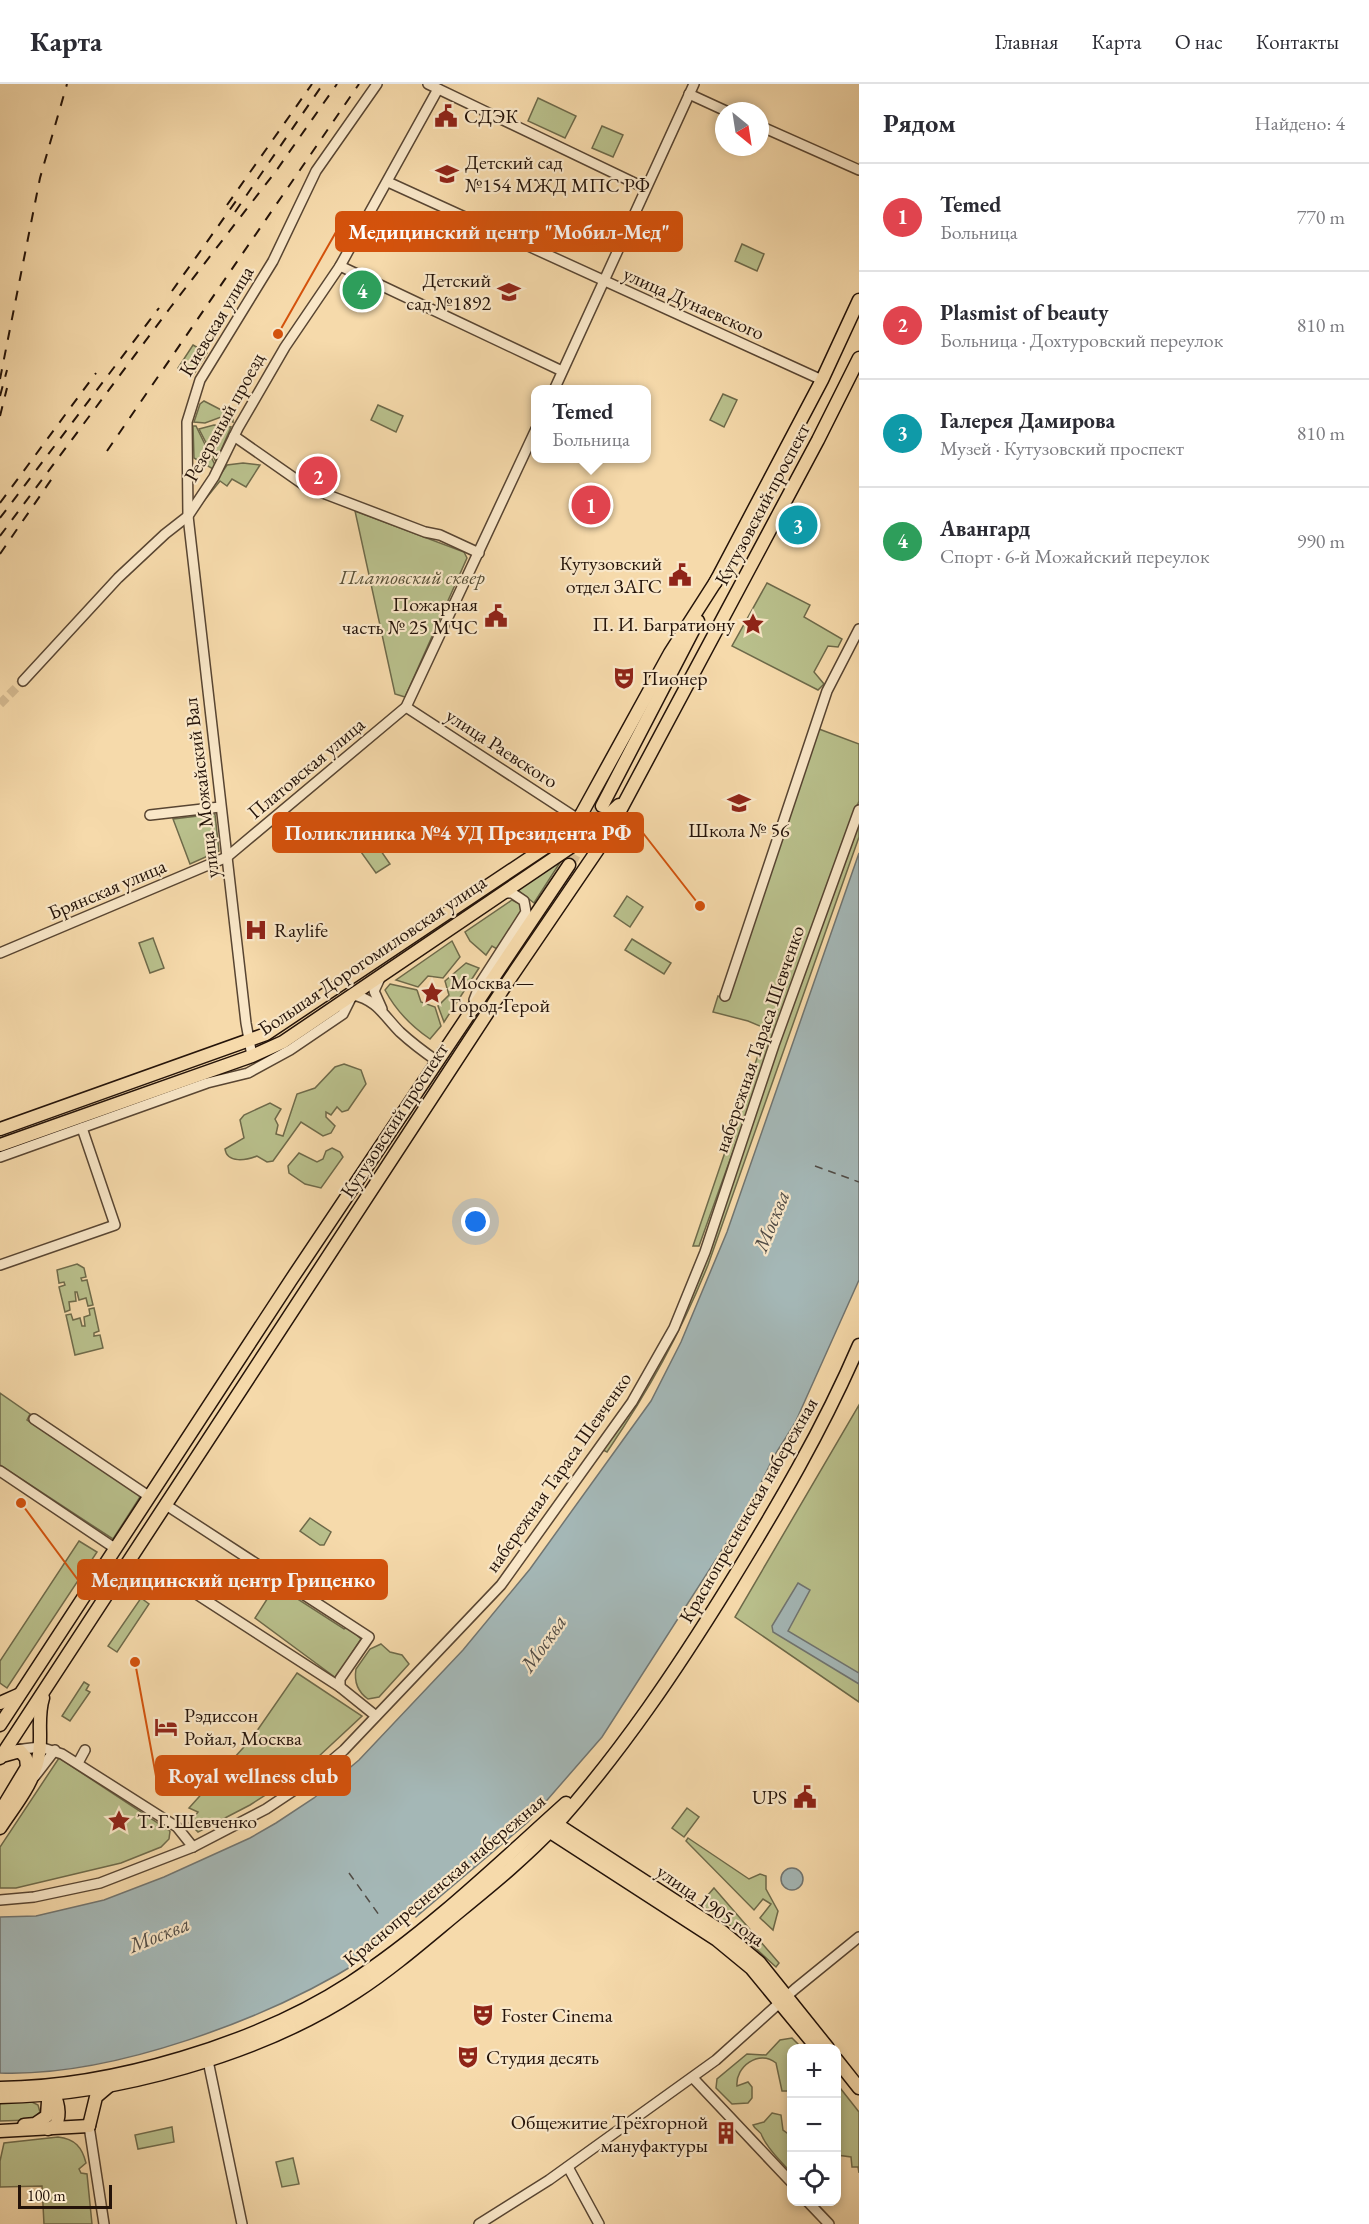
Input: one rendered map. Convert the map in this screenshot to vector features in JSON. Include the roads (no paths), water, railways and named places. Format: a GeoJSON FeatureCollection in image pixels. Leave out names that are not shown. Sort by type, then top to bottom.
{"type":"FeatureCollection","features":[{"type":"Feature","properties":{"kind":"main road","name":"Кутузовский проспект"},"geometry":{"type":"LineString","coordinates":[[602,806],[679,662],[718,578],[822,380],[859,300]]}},
{"type":"Feature","properties":{"kind":"main road","name":"Кутузовский проспект"},"geometry":{"type":"LineString","coordinates":[[0,1757],[507,983],[568,895],[637,781],[859,358]]}},
{"type":"Feature","properties":{"kind":"main road","name":"Кутузовский проспект"},"geometry":{"type":"LineString","coordinates":[[520,864],[562,836],[578,819],[670,653],[718,578]]}},
{"type":"Feature","properties":{"kind":"main road","name":"Большая Дорогомиловская улица"},"geometry":{"type":"LineString","coordinates":[[0,1145],[252,1056],[283,1042],[603,822],[637,781]]}},
{"type":"Feature","properties":{"kind":"main road","name":"Большая Дорогомиловская улица"},"geometry":{"type":"LineString","coordinates":[[0,1129],[249,1041],[280,1026],[520,864]]}},
{"type":"Feature","properties":{"kind":"main road","name":"Кутузовский проспект"},"geometry":{"type":"LineString","coordinates":[[0,1725],[437,1061],[569,865]]}},
{"type":"Feature","properties":{"kind":"main road","name":"Краснопресненская набережная"},"geometry":{"type":"LineString","coordinates":[[0,2088],[51,2091],[111,2085],[207,2055],[300,2022],[356,1992],[441,1926],[549,1825],[597,1776],[656,1698],[749,1552],[814,1441],[859,1345]]}},
{"type":"Feature","properties":{"kind":"main road"},"geometry":{"type":"LineString","coordinates":[[0,1828],[34,1773],[40,1747],[39,1716],[46,1688]]}},
{"type":"Feature","properties":{"kind":"main road"},"geometry":{"type":"LineString","coordinates":[[0,1703],[22,1692]]}},
{"type":"Feature","properties":{"kind":"main road"},"geometry":{"type":"LineString","coordinates":[[0,1757],[15,1750],[23,1754],[27,1767],[0,1812]]}},
{"type":"Feature","properties":{"kind":"main road","name":"улица 1905 года"},"geometry":{"type":"LineString","coordinates":[[549,1825],[723,1932],[759,1962],[814,2044]]}},
{"type":"Feature","properties":{"kind":"main road","name":"улица 1905 года"},"geometry":{"type":"LineString","coordinates":[[783,2000],[823,2044]]}},
{"type":"Feature","properties":{"kind":"main road","name":"Краснопресненская набережная"},"geometry":{"type":"LineString","coordinates":[[0,2097],[22,2097],[207,2055]]}},
{"type":"Feature","properties":{"kind":"main road"},"geometry":{"type":"LineString","coordinates":[[841,2064],[859,2088]]}},
{"type":"Feature","properties":{"kind":"main road"},"geometry":{"type":"LineString","coordinates":[[841,2076],[859,2098]]}},
{"type":"Feature","properties":{"kind":"main road"},"geometry":{"type":"LineString","coordinates":[[90,2126],[96,2097],[111,2085]]}},
{"type":"Feature","properties":{"kind":"main road"},"geometry":{"type":"LineString","coordinates":[[0,2131],[44,2126],[58,2122],[58,2111],[51,2091]]}},
{"type":"Feature","properties":{"kind":"main road"},"geometry":{"type":"LineString","coordinates":[[44,2126],[51,2091]]}},
{"type":"Feature","properties":{"kind":"main road"},"geometry":{"type":"LineString","coordinates":[[22,2097],[34,2100],[41,2106],[44,2126]]}},
{"type":"Feature","properties":{"kind":"main road"},"geometry":{"type":"LineString","coordinates":[[58,2111],[67,2121],[90,2126]]}},
{"type":"Feature","properties":{"kind":"main road"},"geometry":{"type":"LineString","coordinates":[[0,2126],[90,2126]]}},
{"type":"Feature","properties":{"kind":"street","name":"Киевская улица"},"geometry":{"type":"LineString","coordinates":[[188,516],[186,437],[189,412],[197,387],[273,261],[316,171],[377,84]]}},
{"type":"Feature","properties":{"kind":"street"},"geometry":{"type":"LineString","coordinates":[[428,84],[645,188]]}},
{"type":"Feature","properties":{"kind":"street"},"geometry":{"type":"LineString","coordinates":[[556,385],[694,84]]}},
{"type":"Feature","properties":{"kind":"street","name":"Резервный проезд"},"geometry":{"type":"LineString","coordinates":[[188,516],[214,477],[234,436],[285,347],[340,266],[438,89]]}},
{"type":"Feature","properties":{"kind":"street"},"geometry":{"type":"LineString","coordinates":[[689,94],[715,106]]}},
{"type":"Feature","properties":{"kind":"street"},"geometry":{"type":"LineString","coordinates":[[769,130],[859,170]]}},
{"type":"Feature","properties":{"kind":"street","name":"улица Дунаевского"},"geometry":{"type":"LineString","coordinates":[[388,182],[822,380]]}},
{"type":"Feature","properties":{"kind":"street"},"geometry":{"type":"LineString","coordinates":[[340,266],[562,371]]}},
{"type":"Feature","properties":{"kind":"street"},"geometry":{"type":"LineString","coordinates":[[234,436],[314,491],[440,535],[479,552]]}},
{"type":"Feature","properties":{"kind":"street"},"geometry":{"type":"LineString","coordinates":[[406,707],[531,440]]}},
{"type":"Feature","properties":{"kind":"street"},"geometry":{"type":"LineString","coordinates":[[23,681],[134,564],[165,534],[188,516]]}},
{"type":"Feature","properties":{"kind":"street","name":"улица Можайский Вал"},"geometry":{"type":"LineString","coordinates":[[188,516],[220,807],[252,1056]]}},
{"type":"Feature","properties":{"kind":"street"},"geometry":{"type":"LineString","coordinates":[[725,996],[735,960],[827,691],[859,629]]}},
{"type":"Feature","properties":{"kind":"street","name":"улица Раевского"},"geometry":{"type":"LineString","coordinates":[[406,707],[578,819]]}},
{"type":"Feature","properties":{"kind":"street","name":"Платовская улица"},"geometry":{"type":"LineString","coordinates":[[227,856],[406,707]]}},
{"type":"Feature","properties":{"kind":"street"},"geometry":{"type":"LineString","coordinates":[[150,815],[220,807]]}},
{"type":"Feature","properties":{"kind":"street","name":"набережная Тараса Шевченко"},"geometry":{"type":"LineString","coordinates":[[0,1900],[34,1897],[100,1883],[193,1847],[231,1829],[305,1783],[344,1750],[501,1585],[632,1402],[674,1328],[705,1252],[778,1034],[859,810]]}},
{"type":"Feature","properties":{"kind":"street","name":"Брянская улица"},"geometry":{"type":"LineString","coordinates":[[0,954],[227,856]]}},
{"type":"Feature","properties":{"kind":"street"},"geometry":{"type":"LineString","coordinates":[[468,1017],[481,982],[526,912],[524,901],[512,893],[494,896]]}},
{"type":"Feature","properties":{"kind":"street"},"geometry":{"type":"LineString","coordinates":[[384,973],[374,991],[384,1014]]}},
{"type":"Feature","properties":{"kind":"street"},"geometry":{"type":"LineString","coordinates":[[0,1157],[207,1083],[248,1072],[290,1050],[343,1014],[352,995],[365,998],[414,1045],[437,1061]]}},
{"type":"Feature","properties":{"kind":"street"},"geometry":{"type":"LineString","coordinates":[[0,1265],[115,1225],[82,1128]]}},
{"type":"Feature","properties":{"kind":"street"},"geometry":{"type":"LineString","coordinates":[[34,1419],[150,1497]]}},
{"type":"Feature","properties":{"kind":"street"},"geometry":{"type":"LineString","coordinates":[[0,1471],[116,1549]]}},
{"type":"Feature","properties":{"kind":"street"},"geometry":{"type":"LineString","coordinates":[[166,1505],[369,1637],[340,1679],[340,1687]]}},
{"type":"Feature","properties":{"kind":"street"},"geometry":{"type":"LineString","coordinates":[[114,1583],[142,1565],[153,1566],[340,1687],[376,1716]]}},
{"type":"Feature","properties":{"kind":"street"},"geometry":{"type":"LineString","coordinates":[[15,1750],[40,1747],[54,1750],[78,1763],[177,1827],[193,1847]]}},
{"type":"Feature","properties":{"kind":"street"},"geometry":{"type":"LineString","coordinates":[[25,1790],[54,1750]]}},
{"type":"Feature","properties":{"kind":"street"},"geometry":{"type":"LineString","coordinates":[[78,1763],[85,1750]]}},
{"type":"Feature","properties":{"kind":"street"},"geometry":{"type":"LineString","coordinates":[[479,2224],[568,2167],[693,2078],[859,1937]]}},
{"type":"Feature","properties":{"kind":"street"},"geometry":{"type":"LineString","coordinates":[[207,2055],[242,2224]]}},
{"type":"Feature","properties":{"kind":"street"},"geometry":{"type":"LineString","coordinates":[[693,2078],[787,2178]]}},
{"type":"Feature","properties":{"kind":"street"},"geometry":{"type":"LineString","coordinates":[[90,2126],[104,2224]]}},
{"type":"Feature","properties":{"kind":"street"},"geometry":{"type":"LineString","coordinates":[[568,2167],[598,2224]]}},
{"type":"Feature","properties":{"kind":"street"},"geometry":{"type":"LineString","coordinates":[[812,2206],[829,2224]]}},
{"type":"Feature","properties":{"kind":"water","name":"Москва"},"geometry":{"type":"Polygon","coordinates":[[[859,853],[859,1280],[795,1423],[774,1456],[749,1508],[602,1737],[528,1822],[416,1917],[413,1913],[364,1952],[362,1960],[324,1982],[236,2023],[139,2055],[44,2072],[0,2073],[0,1917],[36,1916],[104,1900],[164,1877],[250,1838],[314,1798],[359,1760],[463,1650],[530,1569],[651,1401],[681,1342],[727,1232],[859,853]]]}},
{"type":"Feature","properties":{"kind":"water"},"geometry":{"type":"Polygon","coordinates":[[[798,1583],[810,1590],[788,1631],[859,1673],[859,1684],[773,1632],[772,1626],[798,1583]]]}},
{"type":"Feature","properties":{"kind":"water"},"geometry":{"type":"Polygon","coordinates":[[[788,1868],[796,1868],[803,1875],[803,1883],[796,1890],[788,1890],[781,1883],[781,1875],[788,1868]]]}},
{"type":"Feature","properties":{"kind":"tunnel"},"geometry":{"type":"LineString","coordinates":[[0,704],[23,681]]}},
{"type":"Feature","properties":{"kind":"tunnel"},"geometry":{"type":"LineString","coordinates":[[569,865],[602,806]]}},
{"type":"Feature","properties":{"kind":"railway"},"geometry":{"type":"LineString","coordinates":[[0,379],[40,178],[67,84]]}},
{"type":"Feature","properties":{"kind":"railway"},"geometry":{"type":"LineString","coordinates":[[227,205],[312,84]]}},
{"type":"Feature","properties":{"kind":"railway"},"geometry":{"type":"LineString","coordinates":[[235,212],[323,84]]}},
{"type":"Feature","properties":{"kind":"railway"},"geometry":{"type":"LineString","coordinates":[[0,536],[170,308],[276,171],[337,84]]}},
{"type":"Feature","properties":{"kind":"railway"},"geometry":{"type":"LineString","coordinates":[[107,451],[359,84]]}},
{"type":"Feature","properties":{"kind":"railway"},"geometry":{"type":"LineString","coordinates":[[172,291],[236,201]]}},
{"type":"Feature","properties":{"kind":"railway"},"geometry":{"type":"LineString","coordinates":[[0,518],[159,308]]}},
{"type":"Feature","properties":{"kind":"railway"},"geometry":{"type":"LineString","coordinates":[[0,396],[7,370]]}},
{"type":"Feature","properties":{"kind":"railway"},"geometry":{"type":"LineString","coordinates":[[0,503],[96,373]]}},
{"type":"Feature","properties":{"kind":"railway"},"geometry":{"type":"LineString","coordinates":[[0,416],[7,388]]}},
{"type":"Feature","properties":{"kind":"railway"},"geometry":{"type":"LineString","coordinates":[[0,554],[53,477]]}},
{"type":"Feature","properties":{"kind":"place","name":"СДЭК"},"geometry":{"type":"Point","coordinates":[446,116]}},
{"type":"Feature","properties":{"kind":"place","name":"Детский сад №154 МЖД МПС РФ"},"geometry":{"type":"Point","coordinates":[447,174]}},
{"type":"Feature","properties":{"kind":"place","name":"Авангард"},"geometry":{"type":"Point","coordinates":[362,290]}},
{"type":"Feature","properties":{"kind":"place","name":"Детский сад №1892"},"geometry":{"type":"Point","coordinates":[509,292]}},
{"type":"Feature","properties":{"kind":"place","name":"Медицинский центр \"Мобил-Мед\""},"geometry":{"type":"Point","coordinates":[278,334]}},
{"type":"Feature","properties":{"kind":"place","name":"Plasmist of beauty"},"geometry":{"type":"Point","coordinates":[318,476]}},
{"type":"Feature","properties":{"kind":"place","name":"Temed"},"geometry":{"type":"Point","coordinates":[591,505]}},
{"type":"Feature","properties":{"kind":"place","name":"Галерея Дамирова"},"geometry":{"type":"Point","coordinates":[798,525]}},
{"type":"Feature","properties":{"kind":"place","name":"Кутузовский отдел ЗАГС"},"geometry":{"type":"Point","coordinates":[680,575]}},
{"type":"Feature","properties":{"kind":"place","name":"Пожарная часть № 25 МЧС"},"geometry":{"type":"Point","coordinates":[496,616]}},
{"type":"Feature","properties":{"kind":"place","name":"П. И. Багратиону"},"geometry":{"type":"Point","coordinates":[753,624]}},
{"type":"Feature","properties":{"kind":"place","name":"Пионер"},"geometry":{"type":"Point","coordinates":[624,678]}},
{"type":"Feature","properties":{"kind":"place","name":"Школа № 56"},"geometry":{"type":"Point","coordinates":[739,803]}},
{"type":"Feature","properties":{"kind":"place","name":"Поликлиника №4 УД Президента РФ"},"geometry":{"type":"Point","coordinates":[700,906]}},
{"type":"Feature","properties":{"kind":"place","name":"Raylife"},"geometry":{"type":"Point","coordinates":[256,930]}},
{"type":"Feature","properties":{"kind":"place","name":"Москва — Город-Герой"},"geometry":{"type":"Point","coordinates":[432,993]}},
{"type":"Feature","properties":{"kind":"place","name":"Медицинский центр Гриценко"},"geometry":{"type":"Point","coordinates":[21,1503]}},
{"type":"Feature","properties":{"kind":"place","name":"Royal wellness club"},"geometry":{"type":"Point","coordinates":[135,1662]}},
{"type":"Feature","properties":{"kind":"place","name":"Рэдиссон Ройал, Москва"},"geometry":{"type":"Point","coordinates":[166,1727]}},
{"type":"Feature","properties":{"kind":"place","name":"UPS"},"geometry":{"type":"Point","coordinates":[805,1797]}},
{"type":"Feature","properties":{"kind":"place","name":"Т. Г. Шевченко"},"geometry":{"type":"Point","coordinates":[119,1821]}},
{"type":"Feature","properties":{"kind":"place","name":"Foster Cinema"},"geometry":{"type":"Point","coordinates":[483,2015]}},
{"type":"Feature","properties":{"kind":"place","name":"Студия десять"},"geometry":{"type":"Point","coordinates":[468,2057]}},
{"type":"Feature","properties":{"kind":"place","name":"Общежитие Трёхгорной мануфактуры"},"geometry":{"type":"Point","coordinates":[726,2133]}},
{"type":"Feature","properties":{"kind":"park label","name":"Платовский сквер"},"geometry":{"type":"Point","coordinates":[412,577]}}]}
